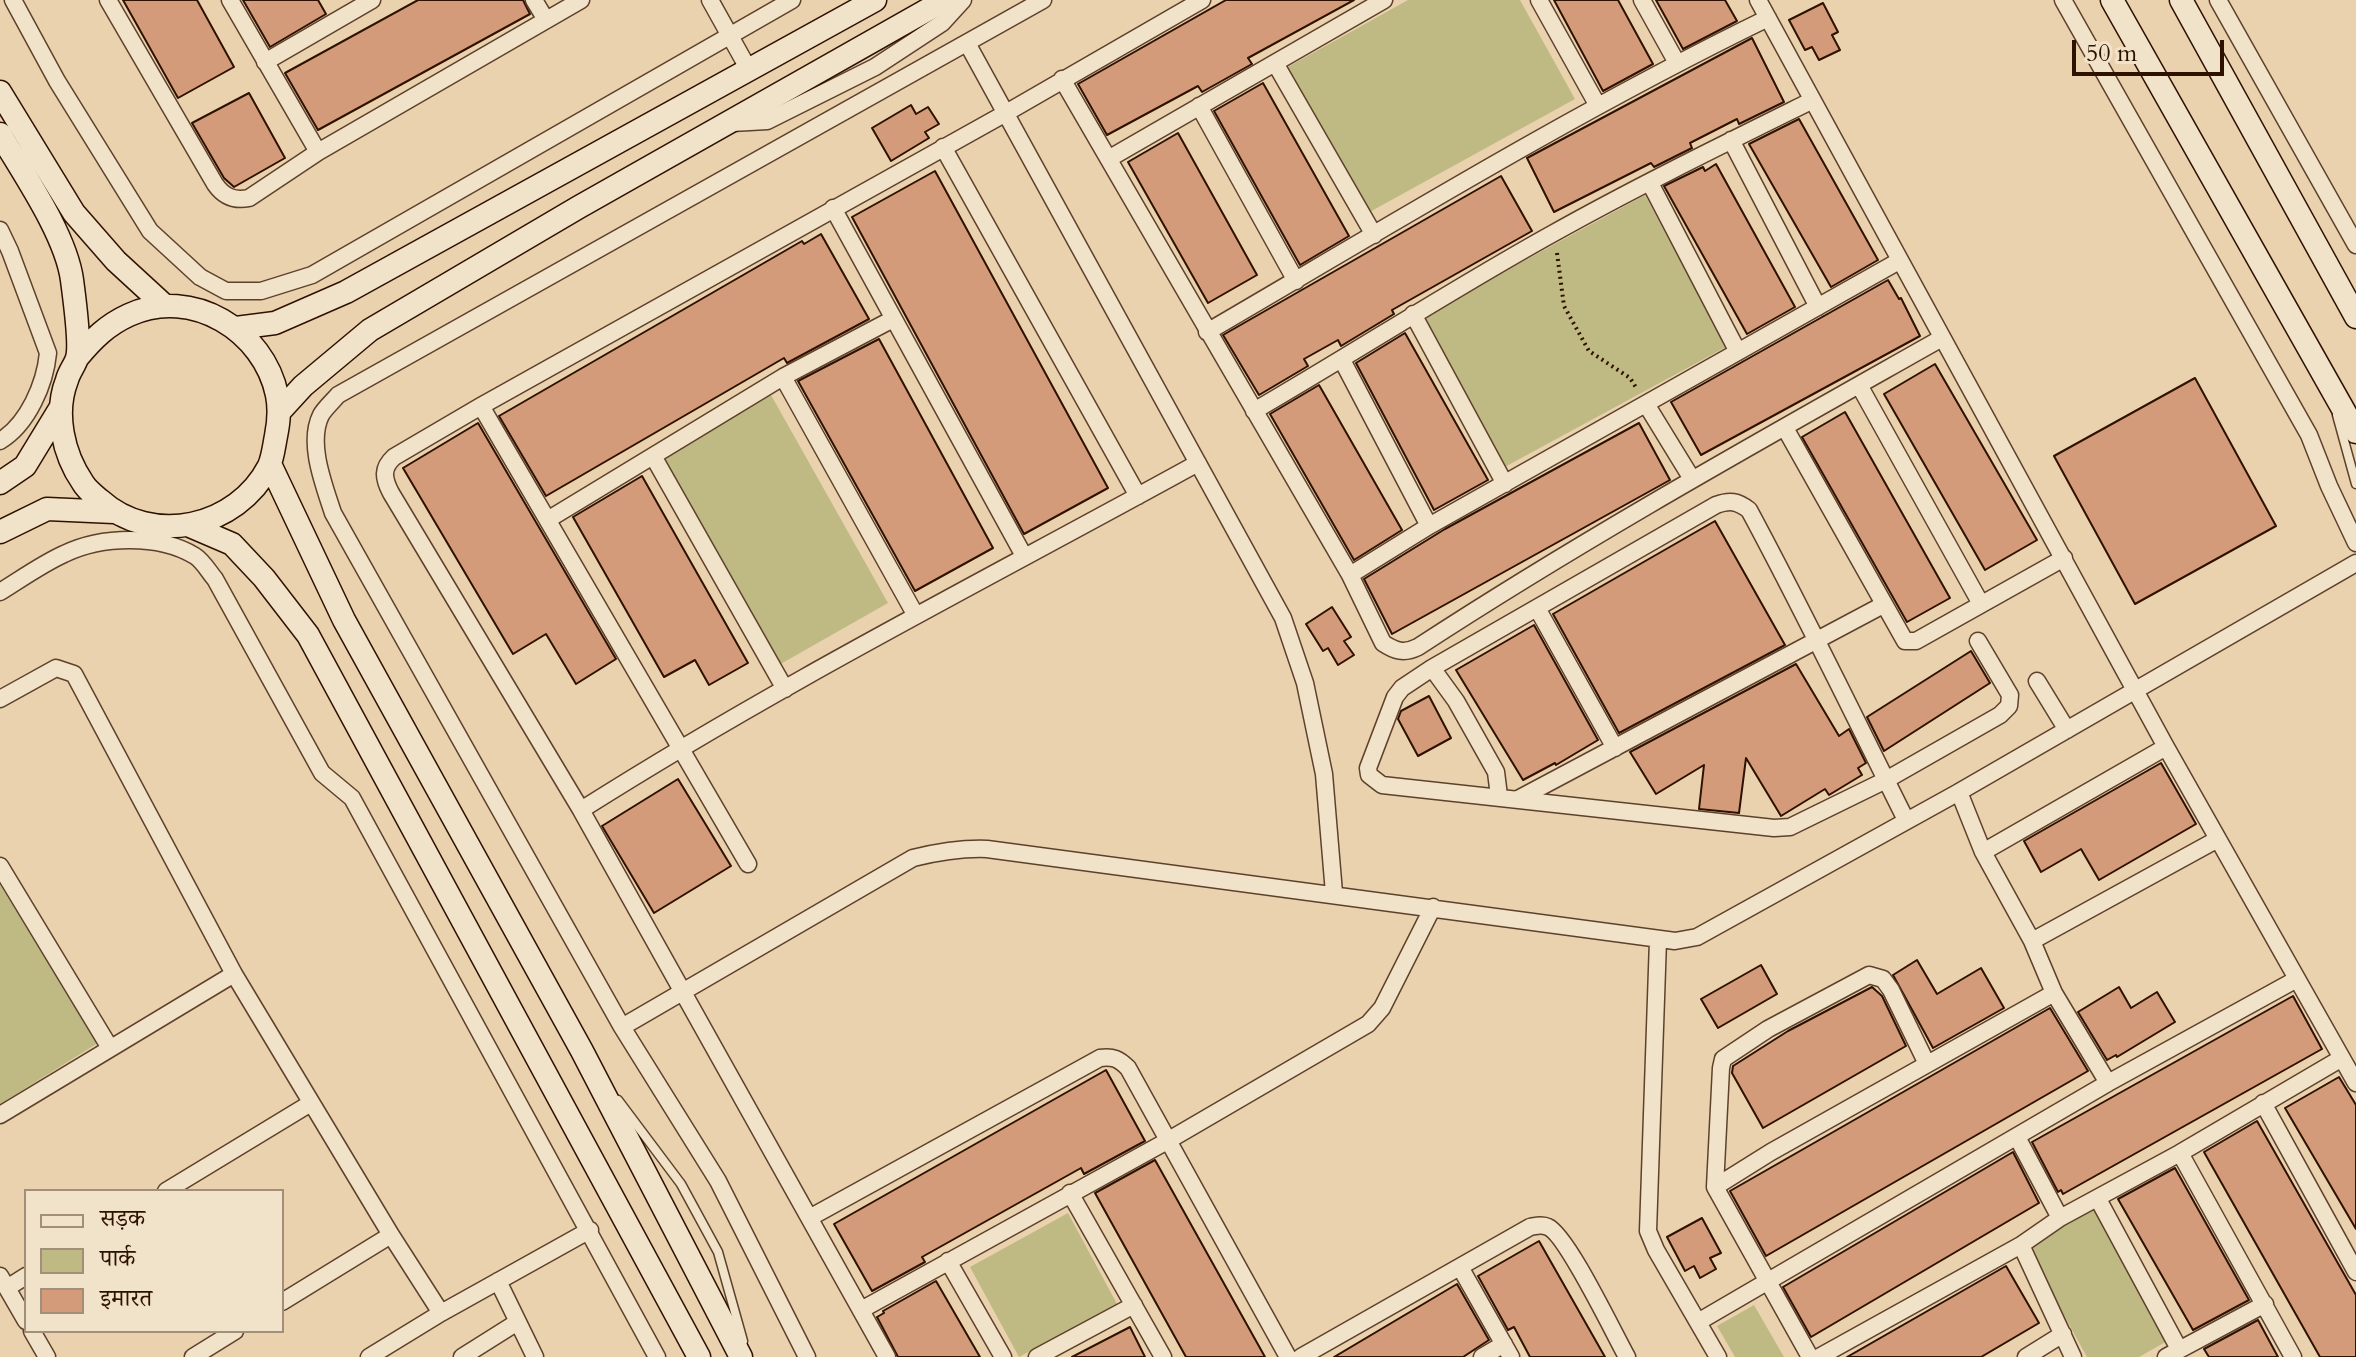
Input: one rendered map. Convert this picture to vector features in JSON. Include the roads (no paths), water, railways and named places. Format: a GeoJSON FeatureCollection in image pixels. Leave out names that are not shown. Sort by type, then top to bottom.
{"type":"FeatureCollection","features":[{"type":"Feature","properties":{"kind":"street"},"geometry":{"type":"LineString","coordinates":[[13,0],[57,81],[150,231],[212,286],[245,293],[299,281],[312,275],[792,0]]}},
{"type":"Feature","properties":{"kind":"street"},"geometry":{"type":"LineString","coordinates":[[108,0],[222,193],[229,198],[249,198],[318,152],[581,0]]}},
{"type":"Feature","properties":{"kind":"street"},"geometry":{"type":"LineString","coordinates":[[230,0],[318,152]]}},
{"type":"Feature","properties":{"kind":"street"},"geometry":{"type":"LineString","coordinates":[[265,62],[354,4],[372,0]]}},
{"type":"Feature","properties":{"kind":"street"},"geometry":{"type":"LineString","coordinates":[[534,0],[546,20]]}},
{"type":"Feature","properties":{"kind":"street"},"geometry":{"type":"LineString","coordinates":[[710,0],[749,70]]}},
{"type":"Feature","properties":{"kind":"street"},"geometry":{"type":"LineString","coordinates":[[236,328],[275,323],[346,292],[875,0]]}},
{"type":"Feature","properties":{"kind":"street"},"geometry":{"type":"LineString","coordinates":[[281,410],[303,386],[370,330],[945,0]]}},
{"type":"Feature","properties":{"kind":"street"},"geometry":{"type":"LineString","coordinates":[[726,123],[767,121],[861,75],[942,23],[963,0]]}},
{"type":"Feature","properties":{"kind":"street"},"geometry":{"type":"LineString","coordinates":[[807,1357],[718,1181],[622,1027],[333,513],[318,466],[317,433],[321,415],[338,395],[1043,0]]}},
{"type":"Feature","properties":{"kind":"street"},"geometry":{"type":"LineString","coordinates":[[887,1357],[581,810],[386,483],[386,464],[481,406],[1202,0]]}},
{"type":"Feature","properties":{"kind":"street"},"geometry":{"type":"LineString","coordinates":[[1110,158],[1384,0]]}},
{"type":"Feature","properties":{"kind":"street"},"geometry":{"type":"LineString","coordinates":[[1539,0],[1598,106]]}},
{"type":"Feature","properties":{"kind":"street"},"geometry":{"type":"LineString","coordinates":[[1642,0],[1677,63]]}},
{"type":"Feature","properties":{"kind":"street"},"geometry":{"type":"LineString","coordinates":[[1758,0],[2135,691],[2356,1083]]}},
{"type":"Feature","properties":{"kind":"street"},"geometry":{"type":"LineString","coordinates":[[2063,0],[2309,435],[2356,543]]}},
{"type":"Feature","properties":{"kind":"street"},"geometry":{"type":"LineString","coordinates":[[2112,0],[2356,432]]}},
{"type":"Feature","properties":{"kind":"street"},"geometry":{"type":"LineString","coordinates":[[2181,0],[2356,317]]}},
{"type":"Feature","properties":{"kind":"street"},"geometry":{"type":"LineString","coordinates":[[2218,0],[2356,245]]}},
{"type":"Feature","properties":{"kind":"street"},"geometry":{"type":"LineString","coordinates":[[1207,332],[1598,106],[1768,18]]}},
{"type":"Feature","properties":{"kind":"street"},"geometry":{"type":"LineString","coordinates":[[967,43],[1283,618],[1305,683],[1324,774],[1334,893]]}},
{"type":"Feature","properties":{"kind":"street"},"geometry":{"type":"LineString","coordinates":[[1275,63],[1374,235]]}},
{"type":"Feature","properties":{"kind":"street"},"geometry":{"type":"LineString","coordinates":[[1062,79],[1350,575],[1383,643],[1392,649],[1408,652],[1522,579],[1692,479],[1942,338]]}},
{"type":"Feature","properties":{"kind":"street"},"geometry":{"type":"LineString","coordinates":[[0,92],[74,213],[116,261],[165,306]]}},
{"type":"Feature","properties":{"kind":"street"},"geometry":{"type":"LineString","coordinates":[[1254,411],[1554,233],[1811,101]]}},
{"type":"Feature","properties":{"kind":"street"},"geometry":{"type":"LineString","coordinates":[[1199,106],[1296,281]]}},
{"type":"Feature","properties":{"kind":"street"},"geometry":{"type":"LineString","coordinates":[[0,134],[58,235],[71,276],[78,357]]}},
{"type":"Feature","properties":{"kind":"street"},"geometry":{"type":"LineString","coordinates":[[1731,140],[1818,307]]}},
{"type":"Feature","properties":{"kind":"street"},"geometry":{"type":"LineString","coordinates":[[943,147],[1138,496]]}},
{"type":"Feature","properties":{"kind":"street"},"geometry":{"type":"LineString","coordinates":[[1650,183],[1738,352]]}},
{"type":"Feature","properties":{"kind":"street"},"geometry":{"type":"LineString","coordinates":[[833,208],[1024,556]]}},
{"type":"Feature","properties":{"kind":"street"},"geometry":{"type":"LineString","coordinates":[[0,230],[48,353],[47,369],[30,408],[20,425],[0,441]]}},
{"type":"Feature","properties":{"kind":"street"},"geometry":{"type":"LineString","coordinates":[[1350,575],[1429,526],[1899,261]]}},
{"type":"Feature","properties":{"kind":"street"},"geometry":{"type":"LineString","coordinates":[[0,532],[47,509],[114,512],[151,526],[190,526],[223,514],[251,493],[270,464],[281,410],[274,379],[259,351],[236,328],[202,311],[165,306],[131,313],[101,331],[78,357],[66,381],[61,407],[64,448],[83,485],[114,512]]}},
{"type":"Feature","properties":{"kind":"street"},"geometry":{"type":"LineString","coordinates":[[1413,314],[1505,484]]}},
{"type":"Feature","properties":{"kind":"street"},"geometry":{"type":"LineString","coordinates":[[549,519],[783,377],[893,319]]}},
{"type":"Feature","properties":{"kind":"street"},"geometry":{"type":"LineString","coordinates":[[1342,360],[1429,526]]}},
{"type":"Feature","properties":{"kind":"street"},"geometry":{"type":"LineString","coordinates":[[783,377],[915,614]]}},
{"type":"Feature","properties":{"kind":"street"},"geometry":{"type":"LineString","coordinates":[[1859,385],[1981,604]]}},
{"type":"Feature","properties":{"kind":"street"},"geometry":{"type":"LineString","coordinates":[[1646,404],[1692,479]]}},
{"type":"Feature","properties":{"kind":"street"},"geometry":{"type":"LineString","coordinates":[[481,406],[748,864]]}},
{"type":"Feature","properties":{"kind":"street"},"geometry":{"type":"LineString","coordinates":[[0,483],[25,466],[61,407]]}},
{"type":"Feature","properties":{"kind":"street"},"geometry":{"type":"LineString","coordinates":[[1785,428],[1901,636],[1910,642],[2064,558]]}},
{"type":"Feature","properties":{"kind":"street"},"geometry":{"type":"LineString","coordinates":[[653,456],[785,689]]}},
{"type":"Feature","properties":{"kind":"street"},"geometry":{"type":"LineString","coordinates":[[581,810],[681,746],[915,614],[1198,463]]}},
{"type":"Feature","properties":{"kind":"street"},"geometry":{"type":"LineString","coordinates":[[270,464],[344,620],[582,1051],[741,1357]]}},
{"type":"Feature","properties":{"kind":"street"},"geometry":{"type":"LineString","coordinates":[[1906,820],[1886,780],[1816,639],[1749,510],[1728,500],[1402,688],[1395,697],[1370,760],[1369,775],[1382,785],[1774,828],[1790,827],[1886,780],[2000,715],[2009,706],[2010,695],[1978,641]]}},
{"type":"Feature","properties":{"kind":"street"},"geometry":{"type":"LineString","coordinates":[[190,526],[232,544],[264,578],[308,635],[699,1357]]}},
{"type":"Feature","properties":{"kind":"street"},"geometry":{"type":"LineString","coordinates":[[0,592],[63,554],[92,543],[138,541],[174,546],[198,558],[215,579],[322,773],[352,798],[657,1357]]}},
{"type":"Feature","properties":{"kind":"street"},"geometry":{"type":"LineString","coordinates":[[622,1027],[913,858],[934,853],[987,849],[1334,893],[1658,940],[1686,940],[1697,937],[1959,792],[2356,563]]}},
{"type":"Feature","properties":{"kind":"street"},"geometry":{"type":"LineString","coordinates":[[1518,799],[1883,605]]}},
{"type":"Feature","properties":{"kind":"street"},"geometry":{"type":"LineString","coordinates":[[1537,608],[1615,748]]}},
{"type":"Feature","properties":{"kind":"street"},"geometry":{"type":"LineString","coordinates":[[0,699],[56,668],[74,674],[234,974],[441,1313]]}},
{"type":"Feature","properties":{"kind":"street"},"geometry":{"type":"LineString","coordinates":[[1432,668],[1456,701],[1496,772],[1499,796]]}},
{"type":"Feature","properties":{"kind":"street"},"geometry":{"type":"LineString","coordinates":[[2037,681],[2067,730]]}},
{"type":"Feature","properties":{"kind":"street"},"geometry":{"type":"LineString","coordinates":[[1983,852],[2166,747]]}},
{"type":"Feature","properties":{"kind":"street"},"geometry":{"type":"LineString","coordinates":[[1959,792],[1983,852],[2032,941],[2054,993],[2108,1083]]}},
{"type":"Feature","properties":{"kind":"street"},"geometry":{"type":"LineString","coordinates":[[2032,941],[2218,839]]}},
{"type":"Feature","properties":{"kind":"street"},"geometry":{"type":"LineString","coordinates":[[0,867],[110,1048]]}},
{"type":"Feature","properties":{"kind":"street"},"geometry":{"type":"LineString","coordinates":[[861,1310],[1169,1140],[1368,1024],[1382,1008],[1433,907]]}},
{"type":"Feature","properties":{"kind":"street"},"geometry":{"type":"LineString","coordinates":[[1658,940],[1647,1221],[1650,1239],[1718,1357]]}},
{"type":"Feature","properties":{"kind":"street"},"geometry":{"type":"LineString","coordinates":[[0,1115],[234,974]]}},
{"type":"Feature","properties":{"kind":"street"},"geometry":{"type":"LineString","coordinates":[[1810,1357],[1715,1187],[1723,1059],[1768,1029],[1869,975],[1883,979],[1891,990],[1927,1064]]}},
{"type":"Feature","properties":{"kind":"street"},"geometry":{"type":"LineString","coordinates":[[1698,1322],[2108,1083],[2297,979]]}},
{"type":"Feature","properties":{"kind":"street"},"geometry":{"type":"LineString","coordinates":[[1715,1187],[1771,1152],[2054,993]]}},
{"type":"Feature","properties":{"kind":"street"},"geometry":{"type":"LineString","coordinates":[[811,1217],[1100,1058],[1120,1060],[1128,1068],[1169,1140],[1288,1357]]}},
{"type":"Feature","properties":{"kind":"street"},"geometry":{"type":"LineString","coordinates":[[1819,1357],[2021,1245],[2060,1218],[2180,1153],[2342,1058]]}},
{"type":"Feature","properties":{"kind":"street"},"geometry":{"type":"LineString","coordinates":[[169,1189],[311,1103]]}},
{"type":"Feature","properties":{"kind":"street"},"geometry":{"type":"LineString","coordinates":[[2263,1103],[2356,1272]]}},
{"type":"Feature","properties":{"kind":"street"},"geometry":{"type":"LineString","coordinates":[[2017,1137],[2060,1218]]}},
{"type":"Feature","properties":{"kind":"street"},"geometry":{"type":"LineString","coordinates":[[2180,1153],[2293,1357]]}},
{"type":"Feature","properties":{"kind":"street"},"geometry":{"type":"LineString","coordinates":[[1070,1193],[1163,1357]]}},
{"type":"Feature","properties":{"kind":"street"},"geometry":{"type":"LineString","coordinates":[[2098,1199],[2173,1353],[2265,1304]]}},
{"type":"Feature","properties":{"kind":"street"},"geometry":{"type":"LineString","coordinates":[[1301,1357],[1530,1227],[1550,1227],[1567,1248],[1627,1357]]}},
{"type":"Feature","properties":{"kind":"street"},"geometry":{"type":"LineString","coordinates":[[369,1357],[590,1230]]}},
{"type":"Feature","properties":{"kind":"street"},"geometry":{"type":"LineString","coordinates":[[284,1301],[391,1235]]}},
{"type":"Feature","properties":{"kind":"street"},"geometry":{"type":"LineString","coordinates":[[2021,1245],[2073,1357]]}},
{"type":"Feature","properties":{"kind":"street"},"geometry":{"type":"LineString","coordinates":[[948,1261],[1003,1357]]}},
{"type":"Feature","properties":{"kind":"street"},"geometry":{"type":"LineString","coordinates":[[1460,1267],[1507,1351],[1482,1357]]}},
{"type":"Feature","properties":{"kind":"street"},"geometry":{"type":"LineString","coordinates":[[24,1277],[3,1282],[24,1318]]}},
{"type":"Feature","properties":{"kind":"street"},"geometry":{"type":"LineString","coordinates":[[498,1281],[535,1357]]}},
{"type":"Feature","properties":{"kind":"street"},"geometry":{"type":"LineString","coordinates":[[1037,1357],[1134,1305]]}},
{"type":"Feature","properties":{"kind":"street"},"geometry":{"type":"LineString","coordinates":[[462,1357],[516,1323]]}},
{"type":"Feature","properties":{"kind":"street"},"geometry":{"type":"LineString","coordinates":[[33,1333],[47,1357]]}},
{"type":"Feature","properties":{"kind":"street"},"geometry":{"type":"LineString","coordinates":[[193,1357],[232,1333]]}},
{"type":"Feature","properties":{"kind":"street"},"geometry":{"type":"LineString","coordinates":[[2026,1357],[2063,1334]]}},
{"type":"Feature","properties":{"kind":"lane"},"geometry":{"type":"LineString","coordinates":[[2326,380],[2356,484]]}},
{"type":"Feature","properties":{"kind":"lane"},"geometry":{"type":"LineString","coordinates":[[582,1051],[681,1184],[718,1252],[747,1357]]}}]}
